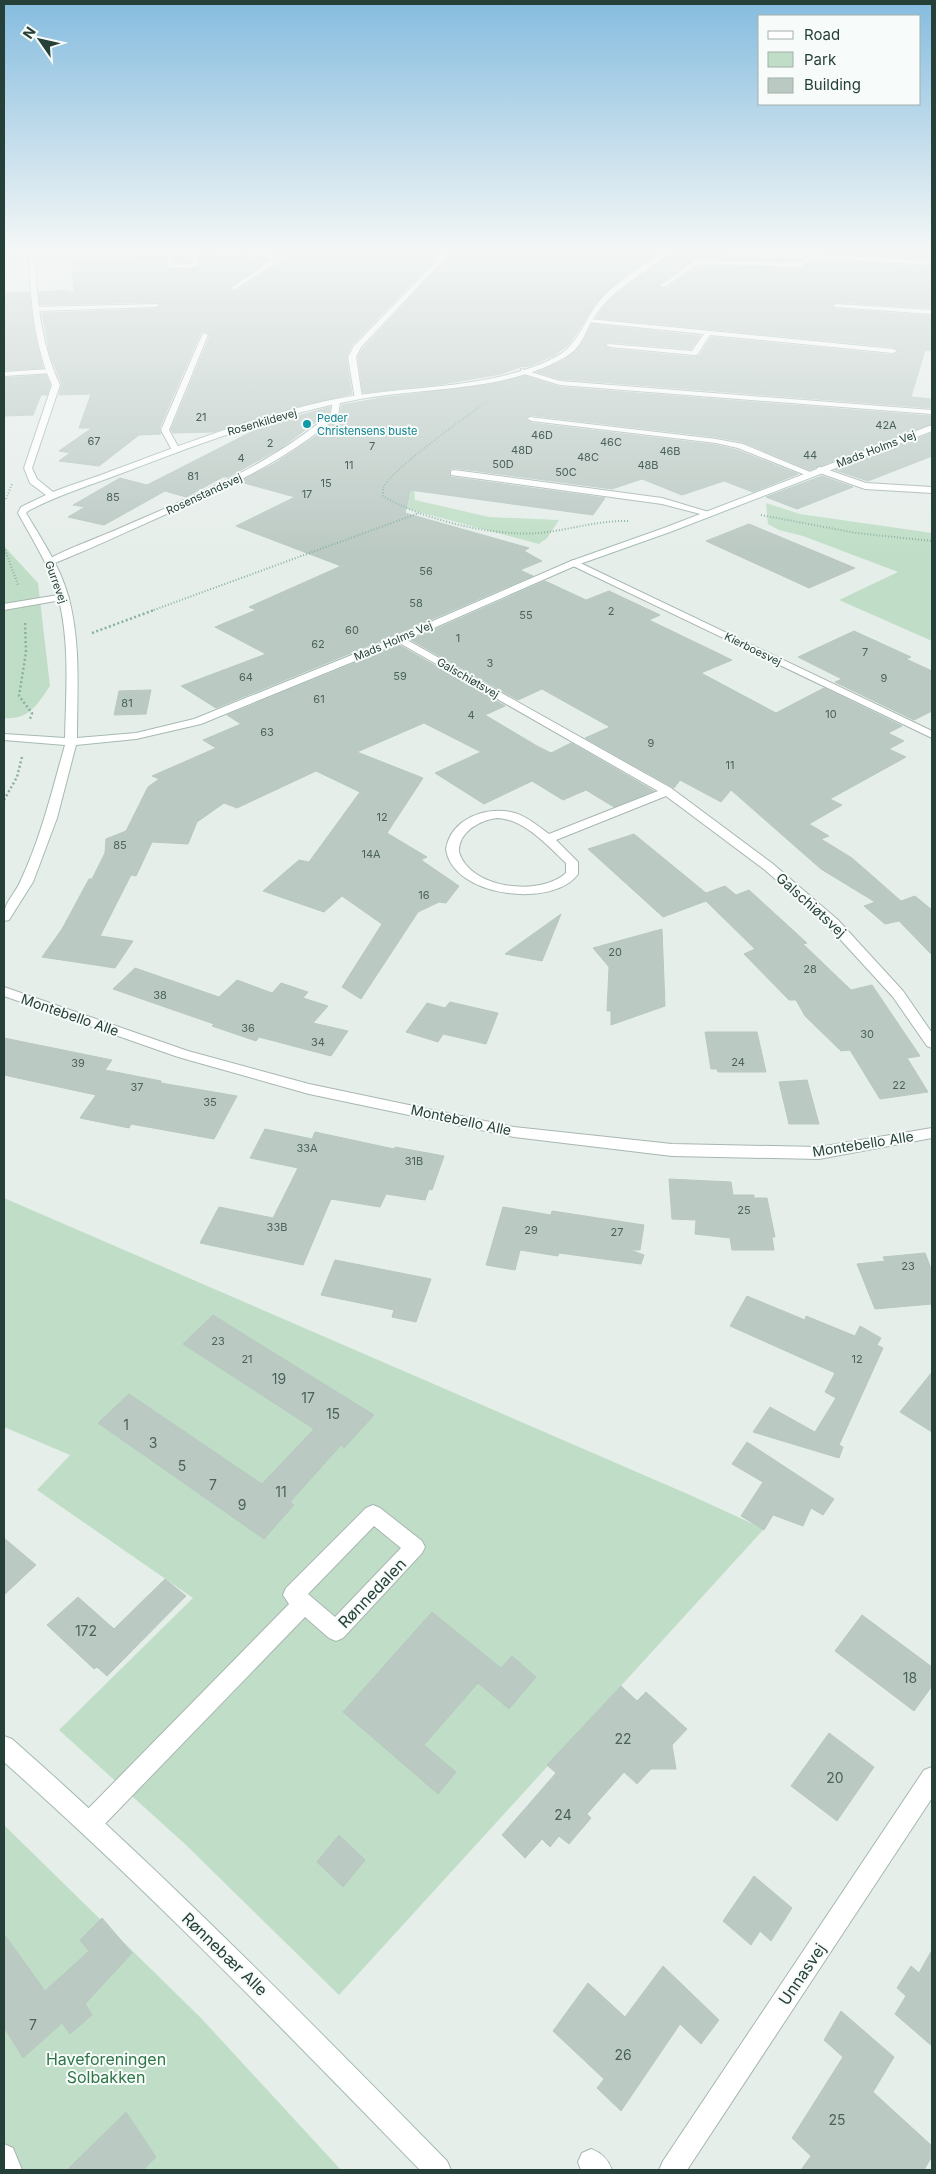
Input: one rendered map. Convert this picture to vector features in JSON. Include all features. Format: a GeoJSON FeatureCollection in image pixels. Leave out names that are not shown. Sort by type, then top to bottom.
{"type":"FeatureCollection","features":[{"type":"Feature","properties":{"kind":"street"},"geometry":{"type":"LineString","coordinates":[[43,351],[56,385],[28,468],[29,475],[34,483],[54,496]]}},
{"type":"Feature","properties":{"kind":"street"},"geometry":{"type":"LineString","coordinates":[[176,450],[165,430],[198,351]]}},
{"type":"Feature","properties":{"kind":"street"},"geometry":{"type":"LineString","coordinates":[[355,351],[352,357],[358,397]]}},
{"type":"Feature","properties":{"kind":"street","name":"Rosenkildevej"},"geometry":{"type":"LineString","coordinates":[[54,496],[220,434],[358,397],[462,385],[524,371],[556,359],[570,351]]}},
{"type":"Feature","properties":{"kind":"street"},"geometry":{"type":"LineString","coordinates":[[680,351],[694,353],[695,351]]}},
{"type":"Feature","properties":{"kind":"street"},"geometry":{"type":"LineString","coordinates":[[4,374],[49,371]]}},
{"type":"Feature","properties":{"kind":"street"},"geometry":{"type":"LineString","coordinates":[[524,371],[560,382],[932,412]]}},
{"type":"Feature","properties":{"kind":"street","name":"Rosenstandsvej"},"geometry":{"type":"LineString","coordinates":[[50,562],[220,489],[292,449],[322,427],[335,414],[336,402]]}},
{"type":"Feature","properties":{"kind":"street","name":"Mads Holms Vej"},"geometry":{"type":"LineString","coordinates":[[532,419],[732,444],[865,486],[932,490]]}},
{"type":"Feature","properties":{"kind":"street","name":"Mads Holms Vej"},"geometry":{"type":"LineString","coordinates":[[4,737],[71,742],[136,736],[197,722],[400,639],[574,563],[932,428]]}},
{"type":"Feature","properties":{"kind":"street"},"geometry":{"type":"LineString","coordinates":[[454,473],[662,501],[708,513]]}},
{"type":"Feature","properties":{"kind":"street","name":"Gurrevej"},"geometry":{"type":"LineString","coordinates":[[4,917],[27,882],[51,818],[71,742],[72,639],[64,597],[50,562],[22,513],[24,509],[54,496]]}},
{"type":"Feature","properties":{"kind":"street","name":"Kierboesvej"},"geometry":{"type":"LineString","coordinates":[[574,563],[932,736]]}},
{"type":"Feature","properties":{"kind":"street"},"geometry":{"type":"LineString","coordinates":[[4,607],[64,597]]}},
{"type":"Feature","properties":{"kind":"street","name":"Galschiøtsvej"},"geometry":{"type":"LineString","coordinates":[[400,639],[667,791],[769,867],[833,923],[898,994],[932,1043]]}},
{"type":"Feature","properties":{"kind":"street"},"geometry":{"type":"LineString","coordinates":[[548,839],[667,791]]}},
{"type":"Feature","properties":{"kind":"street"},"geometry":{"type":"LineString","coordinates":[[501,815],[518,818],[548,839],[572,862],[572,874],[561,883],[540,889],[512,890],[492,886],[471,877],[457,863],[452,849],[457,836],[467,824],[482,816],[501,815]]}},
{"type":"Feature","properties":{"kind":"street","name":"Montebello Alle"},"geometry":{"type":"LineString","coordinates":[[4,991],[183,1054],[290,1084],[514,1132],[672,1150],[819,1153],[932,1133]]}},
{"type":"Feature","properties":{"kind":"street","name":"Rønnedalen"},"geometry":{"type":"LineString","coordinates":[[372,1514],[416,1547],[336,1631],[304,1603],[292,1595],[372,1514]]}},
{"type":"Feature","properties":{"kind":"street"},"geometry":{"type":"LineString","coordinates":[[90,1823],[304,1603]]}},
{"type":"Feature","properties":{"kind":"street","name":"Rønnebær Alle"},"geometry":{"type":"LineString","coordinates":[[4,1747],[90,1823],[252,1979],[438,2170]]}},
{"type":"Feature","properties":{"kind":"street","name":"Unnasvej"},"geometry":{"type":"LineString","coordinates":[[672,2170],[932,1778]]}},
{"type":"Feature","properties":{"kind":"street"},"geometry":{"type":"LineString","coordinates":[[4,2157],[9,2170]]}},
{"type":"Feature","properties":{"kind":"path"},"geometry":{"type":"LineString","coordinates":[[732,505],[767,517],[856,533],[932,541]]}},
{"type":"Feature","properties":{"kind":"path"},"geometry":{"type":"LineString","coordinates":[[72,639],[102,630],[420,512]]}},
{"type":"Feature","properties":{"kind":"path"},"geometry":{"type":"LineString","coordinates":[[4,547],[24,603],[26,652],[19,696],[32,713],[17,777],[4,800]]}},
{"type":"Feature","properties":{"kind":"green space"},"geometry":{"type":"Polygon","coordinates":[[[534,411],[471,457],[414,486],[415,500],[489,517],[559,520],[547,538],[539,544],[363,497],[534,411]]]}},
{"type":"Feature","properties":{"kind":"green space"},"geometry":{"type":"Polygon","coordinates":[[[766,503],[800,514],[932,533],[932,641],[839,600],[898,572],[803,536],[779,530],[768,524],[766,503]]]}},
{"type":"Feature","properties":{"kind":"green space"},"geometry":{"type":"Polygon","coordinates":[[[4,546],[38,583],[50,686],[32,710],[20,717],[13,718],[4,718],[4,546]]]}},
{"type":"Feature","properties":{"kind":"green space"},"geometry":{"type":"Polygon","coordinates":[[[4,1198],[690,1495],[764,1529],[339,1995],[186,1845],[59,1730],[193,1598],[37,1490],[70,1455],[4,1427],[4,1198]]]}},
{"type":"Feature","properties":{"kind":"green space","name":"Haveforeningen Solbakken"},"geometry":{"type":"Polygon","coordinates":[[[4,1825],[201,2018],[341,2170],[4,2170],[4,1825]]]}},
{"type":"Feature","properties":{"kind":"building"},"geometry":{"type":"Polygon","coordinates":[[[4,351],[39,351],[43,368],[4,370],[4,351]]]}},
{"type":"Feature","properties":{"kind":"building"},"geometry":{"type":"Polygon","coordinates":[[[50,351],[192,351],[159,429],[161,434],[139,435],[99,466],[59,461],[70,453],[59,451],[92,428],[79,428],[91,394],[59,395],[62,384],[50,351]]]}},
{"type":"Feature","properties":{"kind":"building"},"geometry":{"type":"Polygon","coordinates":[[[204,351],[349,351],[346,357],[352,394],[299,406],[213,432],[173,433],[171,430],[204,351]]]}},
{"type":"Feature","properties":{"kind":"building"},"geometry":{"type":"Polygon","coordinates":[[[361,351],[560,351],[529,366],[520,367],[501,374],[443,384],[363,393],[358,357],[361,351]]]}},
{"type":"Feature","properties":{"kind":"building"},"geometry":{"type":"Polygon","coordinates":[[[575,351],[636,351],[694,357],[699,356],[702,351],[857,351],[893,355],[899,352],[925,351],[911,397],[932,399],[932,408],[560,379],[537,372],[563,361],[575,351]]]}},
{"type":"Feature","properties":{"kind":"building"},"geometry":{"type":"Polygon","coordinates":[[[46,375],[50,385],[47,395],[41,395],[33,415],[4,416],[4,378],[46,375]]]}},
{"type":"Feature","properties":{"kind":"building"},"geometry":{"type":"Polygon","coordinates":[[[525,376],[560,387],[932,416],[932,424],[810,470],[743,442],[716,437],[528,415],[526,420],[532,423],[716,445],[737,450],[798,474],[753,492],[724,481],[682,495],[642,479],[612,489],[450,469],[449,475],[451,477],[605,498],[593,515],[410,490],[405,513],[529,548],[524,551],[542,561],[520,570],[533,576],[216,708],[181,686],[266,654],[215,627],[256,610],[249,607],[341,566],[236,526],[295,497],[240,482],[277,462],[319,434],[339,417],[342,405],[381,398],[487,385],[525,376]]]}},
{"type":"Feature","properties":{"kind":"building"},"geometry":{"type":"Polygon","coordinates":[[[330,407],[329,412],[281,448],[186,497],[165,491],[104,525],[68,517],[85,507],[73,505],[120,478],[147,485],[255,430],[244,431],[330,407]]]}},
{"type":"Feature","properties":{"kind":"building"},"geometry":{"type":"Polygon","coordinates":[[[932,433],[932,456],[868,481],[835,470],[932,433]]]}},
{"type":"Feature","properties":{"kind":"building"},"geometry":{"type":"Polygon","coordinates":[[[822,476],[853,487],[797,509],[766,497],[822,476]]]}},
{"type":"Feature","properties":{"kind":"building"},"geometry":{"type":"Polygon","coordinates":[[[749,524],[855,568],[809,588],[706,541],[749,524]]]}},
{"type":"Feature","properties":{"kind":"building"},"geometry":{"type":"Polygon","coordinates":[[[545,581],[586,600],[609,591],[660,615],[649,620],[732,660],[701,673],[776,713],[824,688],[902,726],[888,733],[904,741],[889,749],[906,757],[830,799],[842,805],[809,824],[829,836],[821,839],[852,858],[901,901],[915,896],[932,910],[932,955],[899,921],[885,924],[864,906],[875,902],[821,869],[731,790],[721,802],[680,780],[674,788],[585,738],[610,727],[542,689],[518,700],[411,640],[545,581]]]}},
{"type":"Feature","properties":{"kind":"building"},"geometry":{"type":"Polygon","coordinates":[[[854,631],[911,657],[906,659],[932,671],[932,711],[914,720],[835,682],[842,679],[798,657],[854,631]]]}},
{"type":"Feature","properties":{"kind":"building"},"geometry":{"type":"Polygon","coordinates":[[[399,645],[505,706],[485,715],[537,746],[551,753],[571,743],[654,791],[614,807],[586,790],[563,800],[532,781],[484,804],[435,773],[481,752],[424,723],[357,752],[423,778],[387,833],[427,857],[421,860],[459,886],[446,903],[439,902],[418,912],[361,999],[342,987],[382,924],[342,896],[324,912],[263,891],[299,860],[309,862],[360,792],[316,771],[237,808],[224,803],[197,822],[188,844],[152,842],[136,876],[131,875],[100,936],[133,941],[115,968],[42,957],[62,929],[89,879],[92,879],[105,853],[106,839],[126,831],[148,787],[159,779],[152,776],[216,748],[203,740],[241,724],[227,715],[399,645]]]}},
{"type":"Feature","properties":{"kind":"building"},"geometry":{"type":"Polygon","coordinates":[[[151,690],[146,714],[114,715],[119,691],[151,690]]]}},
{"type":"Feature","properties":{"kind":"building"},"geometry":{"type":"Polygon","coordinates":[[[634,834],[706,893],[725,886],[736,895],[749,890],[807,943],[803,944],[851,990],[872,985],[920,1056],[907,1058],[928,1092],[880,1099],[850,1050],[841,1051],[805,1016],[796,1000],[789,1000],[744,954],[755,949],[706,901],[663,917],[588,849],[634,834]]]}},
{"type":"Feature","properties":{"kind":"building"},"geometry":{"type":"Polygon","coordinates":[[[561,914],[542,961],[505,954],[561,914]]]}},
{"type":"Feature","properties":{"kind":"building"},"geometry":{"type":"Polygon","coordinates":[[[662,929],[665,1006],[611,1025],[611,1011],[607,1011],[609,967],[593,948],[662,929]]]}},
{"type":"Feature","properties":{"kind":"building"},"geometry":{"type":"Polygon","coordinates":[[[135,968],[219,997],[237,980],[272,993],[281,983],[308,992],[303,998],[328,1006],[313,1023],[348,1031],[331,1056],[259,1037],[256,1041],[212,1026],[214,1024],[113,989],[135,968]]]}},
{"type":"Feature","properties":{"kind":"building"},"geometry":{"type":"Polygon","coordinates":[[[450,1002],[498,1013],[486,1044],[443,1034],[438,1042],[406,1032],[427,1003],[445,1008],[450,1002]]]}},
{"type":"Feature","properties":{"kind":"building"},"geometry":{"type":"Polygon","coordinates":[[[705,1032],[757,1032],[766,1072],[718,1072],[717,1069],[711,1069],[705,1032]]]}},
{"type":"Feature","properties":{"kind":"building"},"geometry":{"type":"Polygon","coordinates":[[[4,1038],[112,1060],[105,1070],[161,1081],[161,1083],[237,1096],[214,1139],[131,1124],[129,1128],[80,1118],[96,1095],[4,1075],[4,1038]]]}},
{"type":"Feature","properties":{"kind":"building"},"geometry":{"type":"Polygon","coordinates":[[[807,1080],[819,1124],[789,1124],[779,1082],[807,1080]]]}},
{"type":"Feature","properties":{"kind":"building"},"geometry":{"type":"Polygon","coordinates":[[[265,1129],[312,1139],[315,1132],[394,1149],[395,1147],[444,1156],[432,1190],[429,1189],[425,1200],[386,1194],[380,1207],[331,1199],[303,1265],[200,1243],[219,1207],[273,1218],[298,1168],[250,1158],[265,1129]]]}},
{"type":"Feature","properties":{"kind":"building"},"geometry":{"type":"Polygon","coordinates":[[[669,1179],[731,1182],[733,1195],[754,1195],[754,1198],[767,1198],[775,1237],[772,1237],[774,1250],[732,1250],[730,1238],[695,1234],[696,1220],[672,1219],[669,1179]]]}},
{"type":"Feature","properties":{"kind":"building"},"geometry":{"type":"Polygon","coordinates":[[[503,1207],[551,1215],[552,1211],[644,1225],[640,1250],[630,1250],[644,1255],[641,1264],[559,1253],[558,1256],[520,1250],[515,1270],[486,1265],[503,1207]]]}},
{"type":"Feature","properties":{"kind":"building"},"geometry":{"type":"Polygon","coordinates":[[[925,1253],[932,1271],[932,1304],[875,1309],[857,1264],[885,1261],[883,1257],[925,1253]]]}},
{"type":"Feature","properties":{"kind":"building"},"geometry":{"type":"Polygon","coordinates":[[[335,1260],[431,1279],[416,1322],[392,1317],[394,1310],[321,1295],[335,1260]]]}},
{"type":"Feature","properties":{"kind":"building"},"geometry":{"type":"Polygon","coordinates":[[[747,1296],[805,1320],[806,1316],[855,1336],[860,1326],[881,1338],[877,1345],[883,1348],[839,1445],[843,1447],[839,1458],[753,1432],[770,1407],[815,1432],[836,1398],[825,1392],[835,1373],[730,1326],[747,1296]]]}},
{"type":"Feature","properties":{"kind":"building"},"geometry":{"type":"Polygon","coordinates":[[[213,1315],[374,1415],[344,1448],[341,1445],[290,1502],[294,1505],[264,1539],[98,1423],[129,1394],[262,1484],[314,1429],[183,1344],[213,1315]]]}},
{"type":"Feature","properties":{"kind":"building"},"geometry":{"type":"Polygon","coordinates":[[[932,1372],[932,1432],[900,1412],[932,1372]]]}},
{"type":"Feature","properties":{"kind":"building"},"geometry":{"type":"Polygon","coordinates":[[[747,1442],[834,1499],[823,1515],[811,1508],[803,1526],[773,1515],[764,1530],[741,1516],[763,1482],[732,1464],[747,1442]]]}},
{"type":"Feature","properties":{"kind":"building"},"geometry":{"type":"Polygon","coordinates":[[[4,1538],[36,1565],[4,1595],[4,1538]]]}},
{"type":"Feature","properties":{"kind":"building"},"geometry":{"type":"Polygon","coordinates":[[[165,1579],[186,1596],[107,1676],[97,1667],[94,1669],[47,1625],[78,1597],[114,1629],[165,1579]]]}},
{"type":"Feature","properties":{"kind":"building"},"geometry":{"type":"Polygon","coordinates":[[[432,1612],[501,1668],[512,1656],[536,1677],[509,1709],[478,1683],[424,1745],[456,1772],[438,1794],[343,1712],[432,1612]]]}},
{"type":"Feature","properties":{"kind":"building"},"geometry":{"type":"Polygon","coordinates":[[[862,1615],[932,1667],[932,1686],[914,1711],[835,1651],[862,1615]]]}},
{"type":"Feature","properties":{"kind":"building"},"geometry":{"type":"Polygon","coordinates":[[[621,1686],[637,1701],[646,1692],[687,1729],[672,1745],[676,1769],[651,1769],[637,1784],[624,1772],[587,1814],[591,1818],[569,1844],[559,1836],[550,1847],[542,1839],[525,1858],[502,1835],[556,1773],[547,1765],[621,1686]]]}},
{"type":"Feature","properties":{"kind":"building"},"geometry":{"type":"Polygon","coordinates":[[[829,1733],[874,1767],[837,1821],[791,1786],[829,1733]]]}},
{"type":"Feature","properties":{"kind":"building"},"geometry":{"type":"Polygon","coordinates":[[[339,1835],[365,1860],[343,1887],[317,1862],[339,1835]]]}},
{"type":"Feature","properties":{"kind":"building"},"geometry":{"type":"Polygon","coordinates":[[[754,1876],[792,1908],[771,1941],[760,1931],[751,1945],[723,1921],[754,1876]]]}},
{"type":"Feature","properties":{"kind":"building"},"geometry":{"type":"Polygon","coordinates":[[[102,1918],[132,1953],[85,2004],[92,2015],[70,2034],[62,2023],[23,2058],[4,2027],[4,1934],[45,1991],[89,1951],[80,1940],[102,1918]]]}},
{"type":"Feature","properties":{"kind":"building"},"geometry":{"type":"Polygon","coordinates":[[[932,1950],[932,2046],[895,2014],[906,1996],[897,1988],[911,1966],[919,1973],[932,1950]]]}},
{"type":"Feature","properties":{"kind":"building"},"geometry":{"type":"Polygon","coordinates":[[[663,1966],[719,2020],[701,2044],[680,2024],[621,2111],[597,2088],[604,2079],[553,2031],[588,1983],[625,2017],[663,1966]]]}},
{"type":"Feature","properties":{"kind":"building"},"geometry":{"type":"Polygon","coordinates":[[[841,2011],[894,2057],[873,2092],[932,2146],[932,2156],[924,2170],[801,2170],[811,2156],[792,2138],[843,2057],[824,2040],[841,2011]]]}},
{"type":"Feature","properties":{"kind":"building"},"geometry":{"type":"Polygon","coordinates":[[[126,2112],[156,2157],[143,2170],[67,2170],[126,2112]]]}},
{"type":"Feature","properties":{"kind":"place","name":"Peder Christensens buste"},"geometry":{"type":"Point","coordinates":[307,424]}}]}
